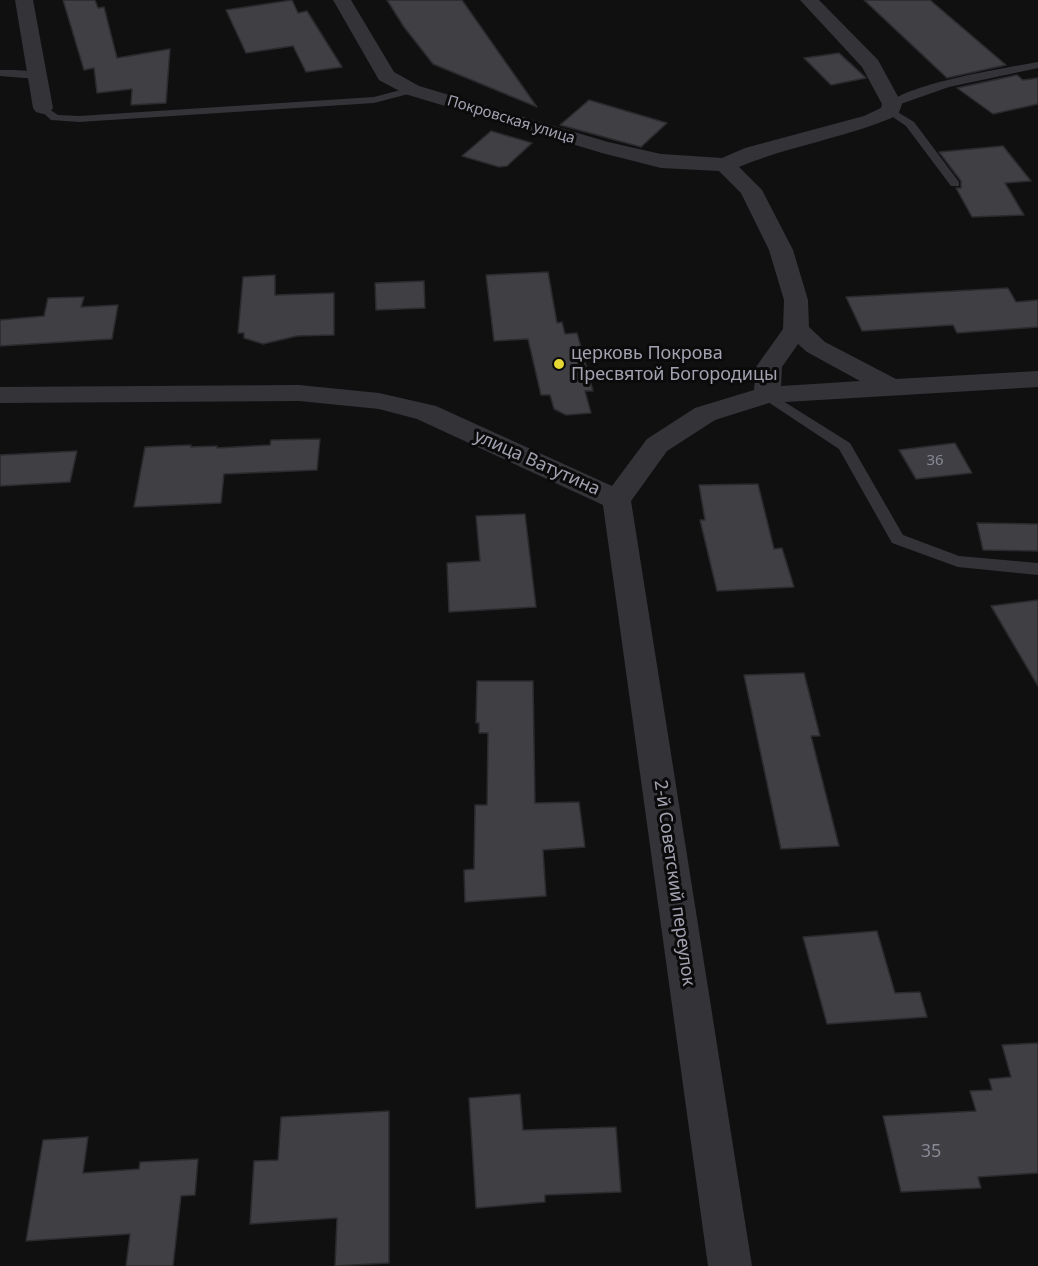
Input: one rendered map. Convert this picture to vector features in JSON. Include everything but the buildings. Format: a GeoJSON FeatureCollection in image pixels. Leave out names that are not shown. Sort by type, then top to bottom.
{"type":"FeatureCollection","features":[{"type":"Feature","properties":{"kind":"street"},"geometry":{"type":"LineString","coordinates":[[24,0],[43,108]]}},
{"type":"Feature","properties":{"kind":"street","name":"Покровская улица"},"geometry":{"type":"LineString","coordinates":[[342,0],[387,76],[412,90],[602,147],[662,161],[725,165]]}},
{"type":"Feature","properties":{"kind":"street"},"geometry":{"type":"LineString","coordinates":[[767,395],[769,367],[796,328],[796,300],[781,250],[751,190],[725,165],[753,153],[871,120],[891,108],[871,64],[860,50],[809,0]]}},
{"type":"Feature","properties":{"kind":"street"},"geometry":{"type":"LineString","coordinates":[[796,328],[816,347],[891,388]]}},
{"type":"Feature","properties":{"kind":"street","name":"улица Ватутина"},"geometry":{"type":"LineString","coordinates":[[0,395],[299,393],[379,401],[426,412],[520,458],[617,500],[657,445],[705,414],[767,395],[1038,379]]}},
{"type":"Feature","properties":{"kind":"street","name":"2-й Советский переулок"},"geometry":{"type":"LineString","coordinates":[[617,500],[730,1266]]}},
{"type":"Feature","properties":{"kind":"lane"},"geometry":{"type":"LineString","coordinates":[[955,184],[910,124],[891,108],[916,92],[945,83],[1038,65]]}},
{"type":"Feature","properties":{"kind":"lane"},"geometry":{"type":"LineString","coordinates":[[0,73],[38,76]]}},
{"type":"Feature","properties":{"kind":"lane"},"geometry":{"type":"LineString","coordinates":[[43,108],[55,118],[79,119],[341,103],[374,100],[412,90]]}},
{"type":"Feature","properties":{"kind":"lane"},"geometry":{"type":"LineString","coordinates":[[767,395],[845,446],[897,539],[958,561],[1038,569]]}},
{"type":"Feature","properties":{"kind":"place","name":"церковь Покрова Пресвятой Богородицы"},"geometry":{"type":"Point","coordinates":[559,364]}}]}
